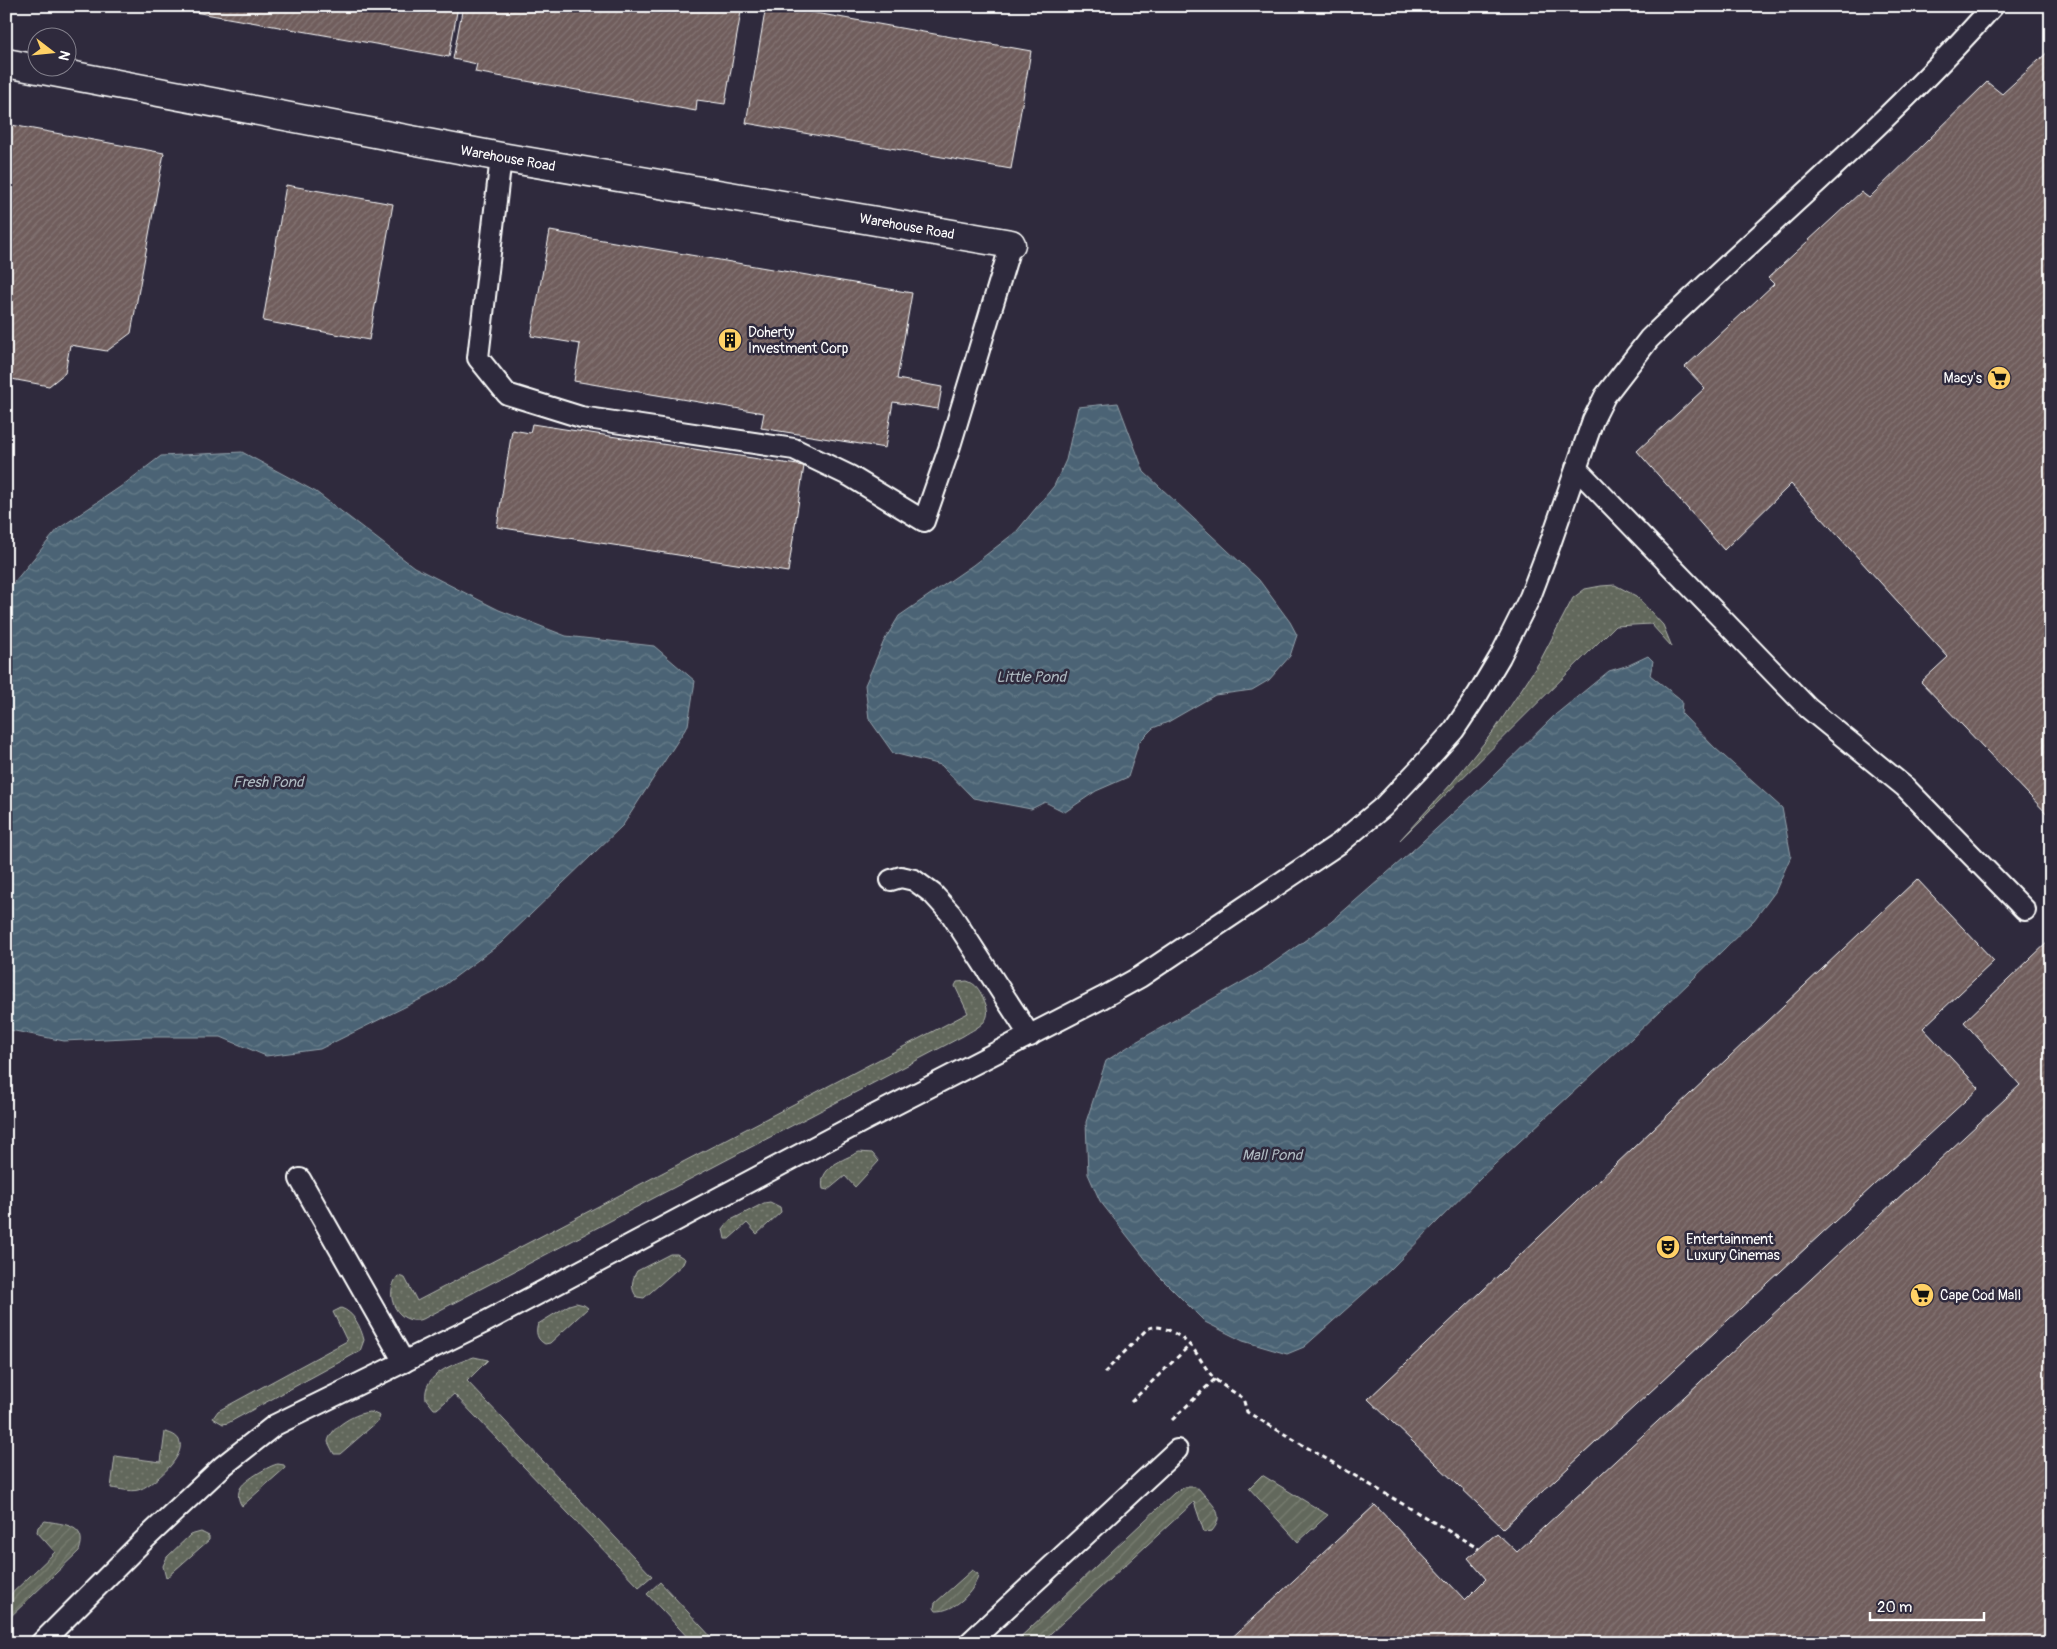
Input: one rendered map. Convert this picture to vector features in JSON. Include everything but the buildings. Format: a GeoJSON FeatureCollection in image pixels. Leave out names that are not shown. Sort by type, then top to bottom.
{"type":"FeatureCollection","features":[{"type":"Feature","properties":{"kind":"street","name":"Warehouse Road"},"geometry":{"type":"LineString","coordinates":[[6,63],[500,157],[1011,244]]}},
{"type":"Feature","properties":{"kind":"lane"},"geometry":{"type":"LineString","coordinates":[[42,1642],[142,1542],[223,1466],[276,1425],[485,1322],[865,1120],[1030,1036],[1140,977],[1340,843],[1383,807],[1454,730],[1500,658],[1530,596],[1588,430],[1605,396],[1649,339],[1950,56],[1993,6]]}},
{"type":"Feature","properties":{"kind":"lane"},"geometry":{"type":"LineString","coordinates":[[500,157],[478,358],[507,394],[581,417],[794,449],[850,476],[924,521],[950,449],[1011,244]]}},
{"type":"Feature","properties":{"kind":"lane"},"geometry":{"type":"LineString","coordinates":[[1576,468],[1808,708],[1905,787],[2025,910]]}},
{"type":"Feature","properties":{"kind":"lane"},"geometry":{"type":"LineString","coordinates":[[891,880],[901,877],[914,880],[933,894],[951,914],[1030,1036]]}},
{"type":"Feature","properties":{"kind":"lane"},"geometry":{"type":"LineString","coordinates":[[300,1179],[404,1362]]}},
{"type":"Feature","properties":{"kind":"lane"},"geometry":{"type":"LineString","coordinates":[[969,1643],[1177,1450]]}},
{"type":"Feature","properties":{"kind":"path"},"geometry":{"type":"LineString","coordinates":[[1104,1373],[1147,1329],[1153,1326],[1163,1328],[1190,1345],[1215,1379],[1243,1398],[1247,1412],[1479,1549]]}},
{"type":"Feature","properties":{"kind":"path"},"geometry":{"type":"LineString","coordinates":[[1131,1402],[1190,1345]]}},
{"type":"Feature","properties":{"kind":"path"},"geometry":{"type":"LineString","coordinates":[[1167,1425],[1215,1379]]}},
{"type":"Feature","properties":{"kind":"green space"},"geometry":{"type":"Polygon","coordinates":[[[1615,585],[1636,596],[1663,625],[1672,647],[1651,624],[1615,626],[1399,841],[1452,783],[1496,728],[1540,661],[1573,598],[1585,589],[1615,585]]]}},
{"type":"Feature","properties":{"kind":"green space"},"geometry":{"type":"Polygon","coordinates":[[[967,981],[979,989],[986,1006],[987,1017],[975,1029],[963,1036],[423,1319],[414,1320],[406,1318],[395,1308],[392,1292],[393,1284],[398,1276],[405,1278],[417,1301],[968,1013],[955,986],[957,982],[967,981]]]}},
{"type":"Feature","properties":{"kind":"green space"},"geometry":{"type":"Polygon","coordinates":[[[859,1152],[872,1153],[879,1161],[855,1187],[845,1176],[828,1190],[823,1189],[822,1181],[828,1170],[839,1161],[859,1152]]]}},
{"type":"Feature","properties":{"kind":"green space"},"geometry":{"type":"Polygon","coordinates":[[[770,1202],[780,1207],[781,1212],[757,1234],[747,1223],[729,1239],[725,1239],[723,1229],[729,1221],[764,1203],[770,1202]]]}},
{"type":"Feature","properties":{"kind":"green space"},"geometry":{"type":"Polygon","coordinates":[[[670,1254],[677,1254],[685,1259],[683,1264],[644,1298],[637,1297],[633,1291],[632,1284],[637,1271],[670,1254]]]}},
{"type":"Feature","properties":{"kind":"green space"},"geometry":{"type":"Polygon","coordinates":[[[576,1303],[588,1308],[550,1343],[545,1344],[542,1342],[537,1336],[538,1324],[569,1305],[576,1303]]]}},
{"type":"Feature","properties":{"kind":"green space"},"geometry":{"type":"Polygon","coordinates":[[[341,1308],[350,1313],[359,1326],[364,1340],[360,1351],[228,1423],[223,1424],[213,1418],[218,1411],[347,1341],[333,1312],[341,1308]]]}},
{"type":"Feature","properties":{"kind":"green space"},"geometry":{"type":"Polygon","coordinates":[[[474,1357],[488,1360],[467,1381],[652,1576],[639,1587],[454,1394],[437,1409],[434,1409],[426,1399],[426,1390],[434,1377],[449,1367],[474,1357]]]}},
{"type":"Feature","properties":{"kind":"green space"},"geometry":{"type":"Polygon","coordinates":[[[371,1412],[380,1416],[378,1421],[340,1454],[334,1454],[328,1442],[334,1431],[345,1421],[371,1412]]]}},
{"type":"Feature","properties":{"kind":"green space"},"geometry":{"type":"Polygon","coordinates":[[[165,1432],[176,1437],[180,1444],[179,1453],[165,1472],[138,1490],[128,1491],[111,1488],[115,1456],[161,1462],[165,1432]]]}},
{"type":"Feature","properties":{"kind":"green space"},"geometry":{"type":"Polygon","coordinates":[[[278,1464],[284,1465],[285,1468],[242,1506],[239,1494],[243,1484],[258,1473],[278,1464]]]}},
{"type":"Feature","properties":{"kind":"green space"},"geometry":{"type":"Polygon","coordinates":[[[1262,1475],[1328,1515],[1298,1542],[1249,1488],[1262,1475]]]}},
{"type":"Feature","properties":{"kind":"green space"},"geometry":{"type":"Polygon","coordinates":[[[1185,1487],[1199,1489],[1216,1509],[1218,1519],[1212,1531],[1204,1532],[1194,1502],[1040,1643],[1014,1643],[1174,1493],[1185,1487]]]}},
{"type":"Feature","properties":{"kind":"green space"},"geometry":{"type":"Polygon","coordinates":[[[45,1521],[66,1525],[77,1531],[81,1542],[79,1551],[6,1621],[6,1599],[55,1552],[37,1532],[38,1527],[45,1521]]]}},
{"type":"Feature","properties":{"kind":"green space"},"geometry":{"type":"Polygon","coordinates":[[[201,1532],[209,1536],[209,1540],[166,1578],[163,1566],[167,1557],[190,1535],[201,1532]]]}},
{"type":"Feature","properties":{"kind":"green space"},"geometry":{"type":"Polygon","coordinates":[[[972,1570],[978,1574],[969,1593],[950,1608],[936,1611],[934,1608],[935,1603],[972,1570]]]}},
{"type":"Feature","properties":{"kind":"green space"},"geometry":{"type":"Polygon","coordinates":[[[660,1582],[714,1640],[712,1643],[693,1643],[647,1594],[660,1582]]]}},
{"type":"Feature","properties":{"kind":"water","name":"Little Pond"},"geometry":{"type":"Polygon","coordinates":[[[1118,403],[1144,472],[1259,580],[1290,622],[1297,635],[1290,656],[1269,680],[1252,690],[1215,695],[1168,722],[1153,728],[1139,742],[1128,777],[1096,791],[1065,812],[1045,802],[1031,809],[973,798],[941,765],[893,753],[869,719],[865,685],[884,641],[899,616],[973,565],[1017,531],[1054,486],[1066,460],[1078,407],[1118,403]]]}},
{"type":"Feature","properties":{"kind":"water","name":"Fresh Pond"},"geometry":{"type":"Polygon","coordinates":[[[242,452],[316,492],[414,567],[499,610],[566,636],[654,646],[695,681],[688,725],[623,825],[501,943],[435,992],[320,1049],[266,1056],[221,1037],[146,1037],[64,1041],[10,1030],[6,1028],[6,592],[58,529],[123,485],[161,456],[242,452]]]}},
{"type":"Feature","properties":{"kind":"water","name":"Mall Pond"},"geometry":{"type":"Polygon","coordinates":[[[1648,656],[1653,661],[1650,675],[1679,698],[1682,702],[1681,713],[1715,748],[1782,808],[1791,856],[1775,892],[1754,920],[1632,1038],[1482,1176],[1390,1270],[1304,1347],[1287,1354],[1243,1341],[1205,1322],[1158,1275],[1100,1201],[1088,1174],[1086,1122],[1106,1061],[1134,1043],[1262,971],[1331,922],[1486,783],[1555,715],[1609,671],[1629,665],[1648,656]]]}},
{"type":"Feature","properties":{"kind":"place","name":"Doherty Investment Corp"},"geometry":{"type":"Point","coordinates":[730,340]}},
{"type":"Feature","properties":{"kind":"place","name":"Macy's"},"geometry":{"type":"Point","coordinates":[1999,378]}},
{"type":"Feature","properties":{"kind":"place","name":"Entertainment Luxury Cinemas"},"geometry":{"type":"Point","coordinates":[1668,1247]}},
{"type":"Feature","properties":{"kind":"place","name":"Cape Cod Mall"},"geometry":{"type":"Point","coordinates":[1922,1295]}}]}
